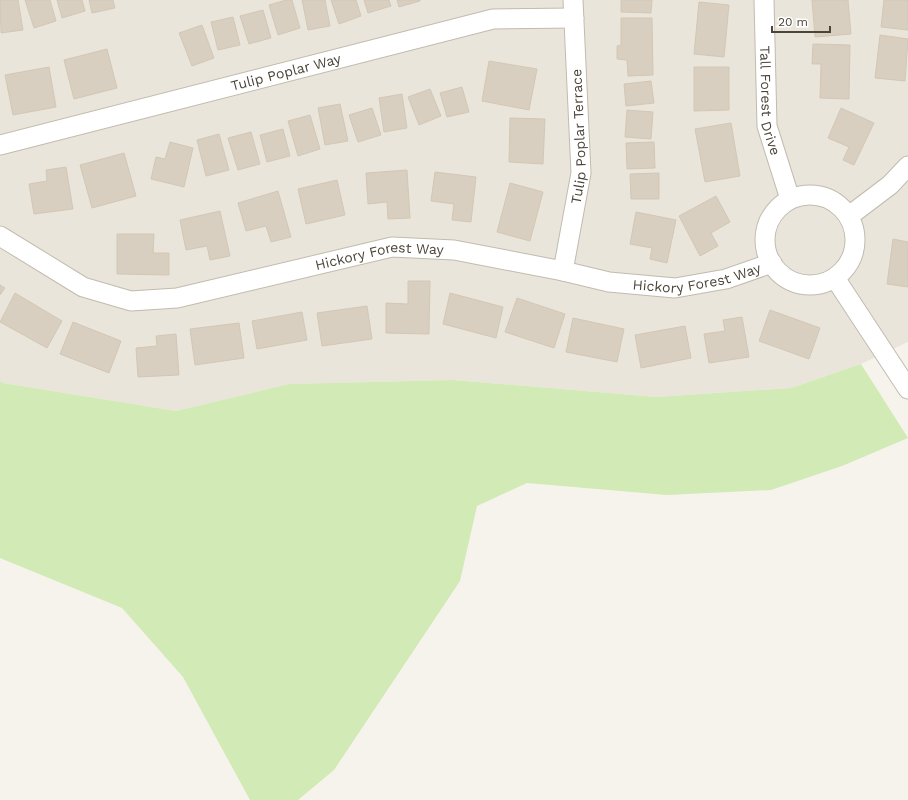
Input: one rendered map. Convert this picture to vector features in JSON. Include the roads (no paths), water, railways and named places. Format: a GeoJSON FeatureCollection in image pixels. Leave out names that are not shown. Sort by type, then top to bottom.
{"type":"FeatureCollection","features":[{"type":"Feature","properties":{"kind":"street","name":"Tall Forest Drive"},"geometry":{"type":"LineString","coordinates":[[764,0],[767,126],[790,199]]}},
{"type":"Feature","properties":{"kind":"street","name":"Tulip Poplar Way"},"geometry":{"type":"LineString","coordinates":[[0,145],[493,19],[573,9]]}},
{"type":"Feature","properties":{"kind":"street","name":"Tulip Poplar Terrace"},"geometry":{"type":"LineString","coordinates":[[563,271],[581,173],[573,9]]}},
{"type":"Feature","properties":{"kind":"street"},"geometry":{"type":"LineString","coordinates":[[849,216],[890,185],[908,166]]}},
{"type":"Feature","properties":{"kind":"street"},"geometry":{"type":"LineString","coordinates":[[810,195],[825,197],[838,204],[849,216],[854,228],[856,241],[853,256],[844,270],[835,278],[822,283],[806,284],[795,282],[782,275],[772,263],[766,250],[765,235],[770,220],[779,207],[790,199],[810,195]]}},
{"type":"Feature","properties":{"kind":"street","name":"Hickory Forest Way"},"geometry":{"type":"LineString","coordinates":[[0,236],[83,287],[131,301],[177,298],[392,247],[454,250],[563,271],[609,282],[674,288],[726,279],[772,263]]}},
{"type":"Feature","properties":{"kind":"street"},"geometry":{"type":"LineString","coordinates":[[835,278],[908,389]]}}]}
